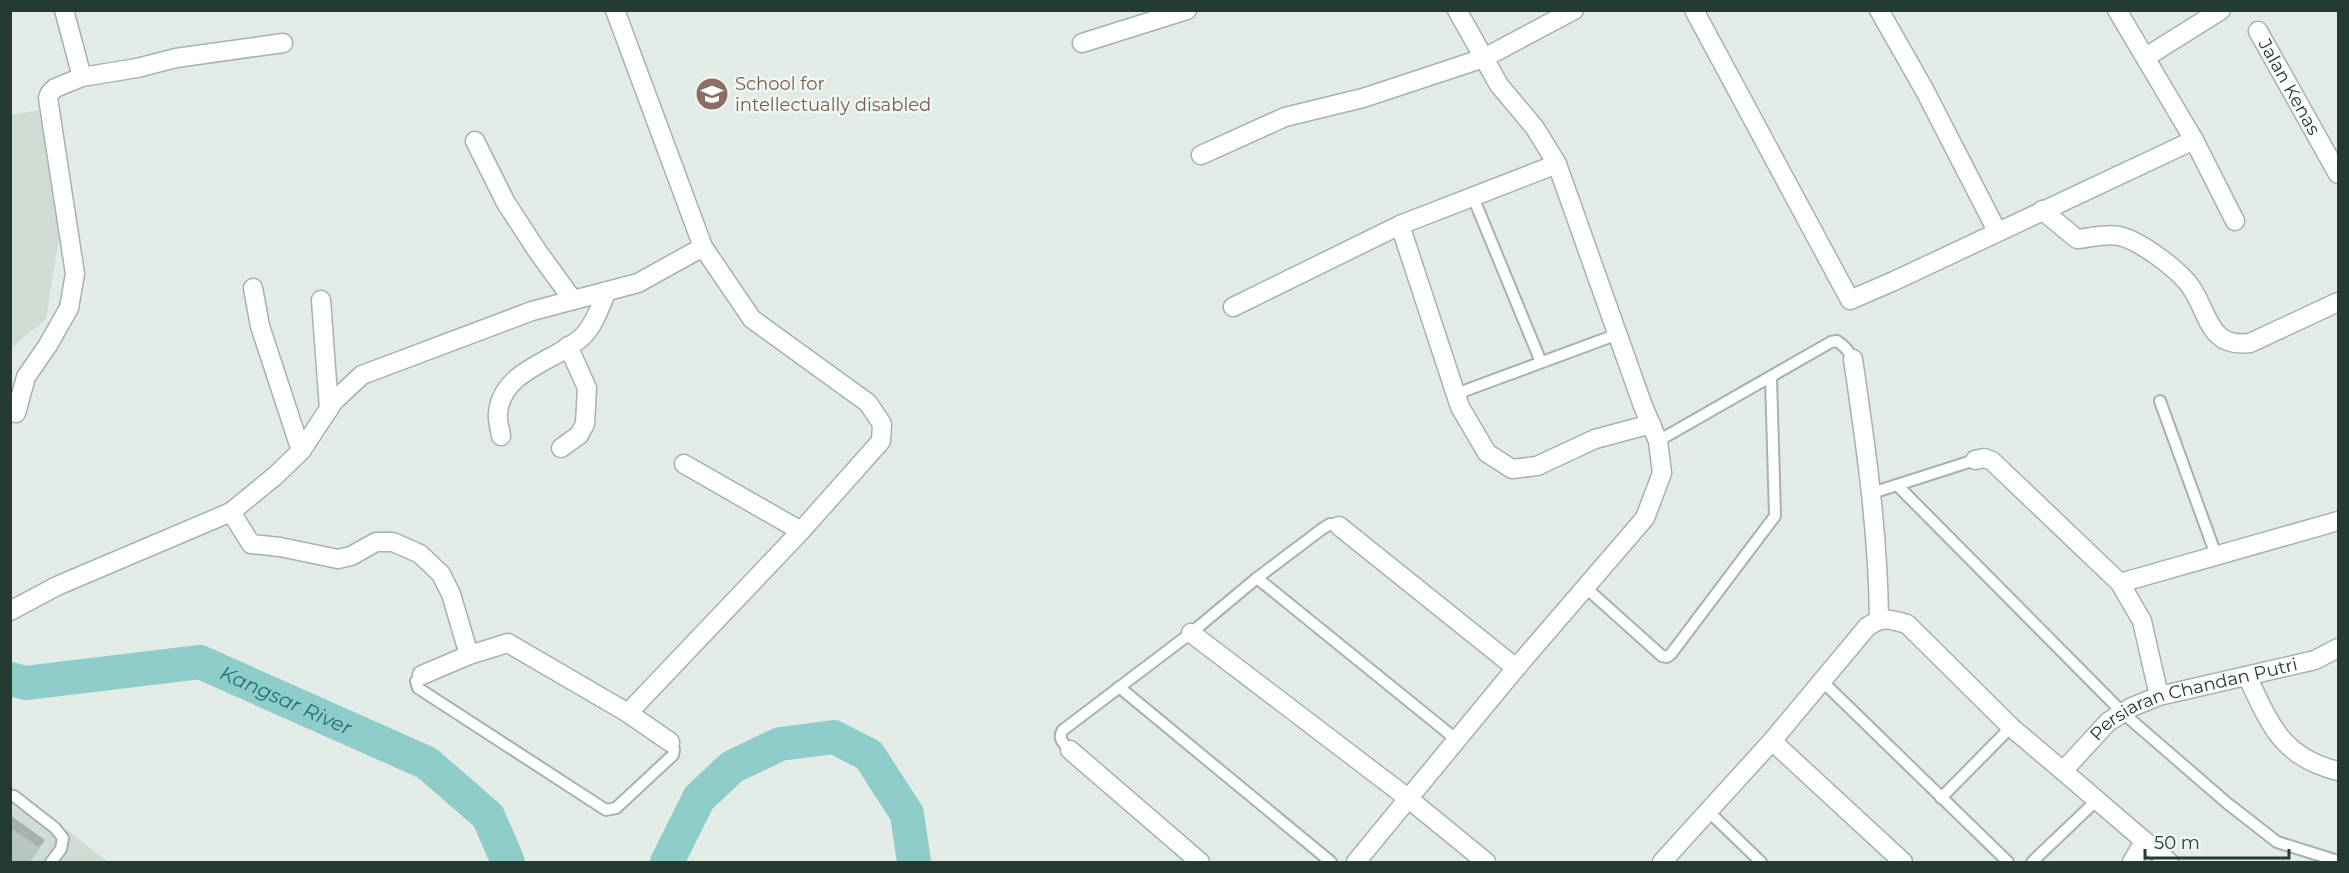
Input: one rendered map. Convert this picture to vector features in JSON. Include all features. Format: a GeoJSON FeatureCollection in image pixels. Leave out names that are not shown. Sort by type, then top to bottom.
{"type":"FeatureCollection","features":[{"type":"Feature","properties":{"kind":"street"},"geometry":{"type":"LineString","coordinates":[[64,10],[82,77]]}},
{"type":"Feature","properties":{"kind":"street"},"geometry":{"type":"LineString","coordinates":[[615,10],[703,248],[752,319],[868,403],[882,424],[881,441],[801,531],[628,713]]}},
{"type":"Feature","properties":{"kind":"street"},"geometry":{"type":"LineString","coordinates":[[1082,43],[1187,10]]}},
{"type":"Feature","properties":{"kind":"street"},"geometry":{"type":"LineString","coordinates":[[1356,862],[1516,668],[1645,518],[1662,473],[1654,432],[1557,164],[1535,128],[1499,85],[1457,10]]}},
{"type":"Feature","properties":{"kind":"street"},"geometry":{"type":"LineString","coordinates":[[1201,154],[1285,117],[1363,98],[1484,58],[1574,10]]}},
{"type":"Feature","properties":{"kind":"street"},"geometry":{"type":"LineString","coordinates":[[1694,10],[1850,300],[2194,140]]}},
{"type":"Feature","properties":{"kind":"street"},"geometry":{"type":"LineString","coordinates":[[1880,10],[1925,90],[1997,231]]}},
{"type":"Feature","properties":{"kind":"street"},"geometry":{"type":"LineString","coordinates":[[2117,10],[2194,140],[2235,221]]}},
{"type":"Feature","properties":{"kind":"street"},"geometry":{"type":"LineString","coordinates":[[2146,57],[2221,10]]}},
{"type":"Feature","properties":{"kind":"street","name":"Jalan Kenas"},"geometry":{"type":"LineString","coordinates":[[2258,31],[2338,174]]}},
{"type":"Feature","properties":{"kind":"street"},"geometry":{"type":"LineString","coordinates":[[16,413],[26,377],[69,308],[75,274],[48,98],[50,93],[55,88],[82,77],[137,68],[177,58],[283,43]]}},
{"type":"Feature","properties":{"kind":"street"},"geometry":{"type":"LineString","coordinates":[[474,141],[506,203],[573,300]]}},
{"type":"Feature","properties":{"kind":"street"},"geometry":{"type":"LineString","coordinates":[[1233,307],[1400,225],[1557,164]]}},
{"type":"Feature","properties":{"kind":"street"},"geometry":{"type":"LineString","coordinates":[[2042,210],[2077,239],[2118,235],[2159,255],[2188,283],[2214,332],[2235,345],[2250,343],[2338,302]]}},
{"type":"Feature","properties":{"kind":"street"},"geometry":{"type":"LineString","coordinates":[[1400,225],[1455,394],[1460,407],[1487,453],[1512,469],[1537,466],[1595,439],[1654,432]]}},
{"type":"Feature","properties":{"kind":"street"},"geometry":{"type":"LineString","coordinates":[[10,611],[57,586],[231,512],[301,451],[329,409],[362,375],[532,311],[638,283],[703,248]]}},
{"type":"Feature","properties":{"kind":"street"},"geometry":{"type":"LineString","coordinates":[[253,288],[260,326],[301,451]]}},
{"type":"Feature","properties":{"kind":"street"},"geometry":{"type":"LineString","coordinates":[[501,436],[498,413],[506,388],[522,374],[582,336],[595,319],[607,291]]}},
{"type":"Feature","properties":{"kind":"street"},"geometry":{"type":"LineString","coordinates":[[321,300],[329,409]]}},
{"type":"Feature","properties":{"kind":"street"},"geometry":{"type":"LineString","coordinates":[[561,448],[579,435],[585,424],[587,388],[568,346]]}},
{"type":"Feature","properties":{"kind":"street"},"geometry":{"type":"LineString","coordinates":[[1853,359],[1872,493],[1878,560],[1879,619]]}},
{"type":"Feature","properties":{"kind":"street"},"geometry":{"type":"LineString","coordinates":[[1975,460],[1984,458],[1992,462],[2120,583],[2142,621],[2159,696]]}},
{"type":"Feature","properties":{"kind":"street"},"geometry":{"type":"LineString","coordinates":[[684,464],[801,531]]}},
{"type":"Feature","properties":{"kind":"street"},"geometry":{"type":"LineString","coordinates":[[231,512],[250,544],[280,547],[338,559],[351,556],[376,542],[393,542],[420,554],[441,574],[451,594],[469,655]]}},
{"type":"Feature","properties":{"kind":"street"},"geometry":{"type":"LineString","coordinates":[[2120,583],[2338,521]]}},
{"type":"Feature","properties":{"kind":"street"},"geometry":{"type":"LineString","coordinates":[[1339,526],[1516,668]]}},
{"type":"Feature","properties":{"kind":"street"},"geometry":{"type":"LineString","coordinates":[[1662,862],[1772,741],[1867,627],[1879,619],[1907,624],[2011,727],[2169,862]]}},
{"type":"Feature","properties":{"kind":"street"},"geometry":{"type":"LineString","coordinates":[[1191,633],[1408,799],[1486,862]]}},
{"type":"Feature","properties":{"kind":"street"},"geometry":{"type":"LineString","coordinates":[[422,675],[469,655],[504,643],[511,644],[628,713],[670,742]]}},
{"type":"Feature","properties":{"kind":"street","name":"Persiaran Chandan Putri"},"geometry":{"type":"LineString","coordinates":[[2063,771],[2108,722],[2159,696],[2315,660],[2338,648]]}},
{"type":"Feature","properties":{"kind":"street"},"geometry":{"type":"LineString","coordinates":[[2247,676],[2274,732],[2297,754],[2323,767],[2338,771]]}},
{"type":"Feature","properties":{"kind":"street"},"geometry":{"type":"LineString","coordinates":[[1772,741],[1903,862]]}},
{"type":"Feature","properties":{"kind":"street"},"geometry":{"type":"LineString","coordinates":[[1070,750],[1200,862]]}},
{"type":"Feature","properties":{"kind":"street"},"geometry":{"type":"LineString","coordinates":[[2132,862],[2144,842]]}},
{"type":"Feature","properties":{"kind":"lane"},"geometry":{"type":"LineString","coordinates":[[1473,197],[1541,362]]}},
{"type":"Feature","properties":{"kind":"lane"},"geometry":{"type":"LineString","coordinates":[[1455,394],[1618,334]]}},
{"type":"Feature","properties":{"kind":"lane"},"geometry":{"type":"LineString","coordinates":[[1654,432],[1772,378],[1831,342],[1838,341],[1849,351],[1853,359]]}},
{"type":"Feature","properties":{"kind":"lane"},"geometry":{"type":"LineString","coordinates":[[1585,587],[1662,656],[1666,657],[1671,654],[1775,516],[1772,378]]}},
{"type":"Feature","properties":{"kind":"lane"},"geometry":{"type":"LineString","coordinates":[[2160,401],[2216,555]]}},
{"type":"Feature","properties":{"kind":"lane"},"geometry":{"type":"LineString","coordinates":[[1872,493],[1975,460]]}},
{"type":"Feature","properties":{"kind":"lane"},"geometry":{"type":"LineString","coordinates":[[1897,485],[2123,713],[2227,803],[2277,842],[2338,861]]}},
{"type":"Feature","properties":{"kind":"lane"},"geometry":{"type":"LineString","coordinates":[[1070,750],[1062,742],[1062,731],[1322,529],[1330,524],[1339,526]]}},
{"type":"Feature","properties":{"kind":"lane"},"geometry":{"type":"LineString","coordinates":[[1257,578],[1457,740]]}},
{"type":"Feature","properties":{"kind":"lane"},"geometry":{"type":"LineString","coordinates":[[422,675],[416,681],[418,688],[606,810],[616,808],[673,755],[674,749],[670,742]]}},
{"type":"Feature","properties":{"kind":"lane"},"geometry":{"type":"LineString","coordinates":[[1822,681],[2008,862]]}},
{"type":"Feature","properties":{"kind":"lane"},"geometry":{"type":"LineString","coordinates":[[1119,687],[1331,862]]}},
{"type":"Feature","properties":{"kind":"lane"},"geometry":{"type":"LineString","coordinates":[[1941,798],[2011,727]]}},
{"type":"Feature","properties":{"kind":"lane"},"geometry":{"type":"LineString","coordinates":[[14,796],[55,828],[63,838],[61,849],[51,862]]}},
{"type":"Feature","properties":{"kind":"lane"},"geometry":{"type":"LineString","coordinates":[[2032,862],[2097,800]]}},
{"type":"Feature","properties":{"kind":"lane"},"geometry":{"type":"LineString","coordinates":[[1708,811],[1761,862]]}},
{"type":"Feature","properties":{"kind":"shaded area"},"geometry":{"type":"Polygon","coordinates":[[[39,110],[59,237],[46,319],[11,348],[11,115],[39,110]]]}},
{"type":"Feature","properties":{"kind":"shaded area"},"geometry":{"type":"Polygon","coordinates":[[[11,786],[108,862],[11,862],[11,786]]]}},
{"type":"Feature","properties":{"kind":"building"},"geometry":{"type":"Polygon","coordinates":[[[10,828],[39,848],[29,862],[10,862],[10,828]]]}},
{"type":"Feature","properties":{"kind":"waterway","name":"Kangsar River"},"geometry":{"type":"LineString","coordinates":[[10,679],[26,683],[200,662],[427,763],[488,816],[508,862]]}},
{"type":"Feature","properties":{"kind":"waterway","name":"Kangsar River"},"geometry":{"type":"LineString","coordinates":[[667,862],[699,798],[732,767],[780,744],[834,737],[869,755],[907,814],[914,862]]}},
{"type":"Feature","properties":{"kind":"place","name":"School for intellectually disabled"},"geometry":{"type":"Point","coordinates":[712,94]}}]}
